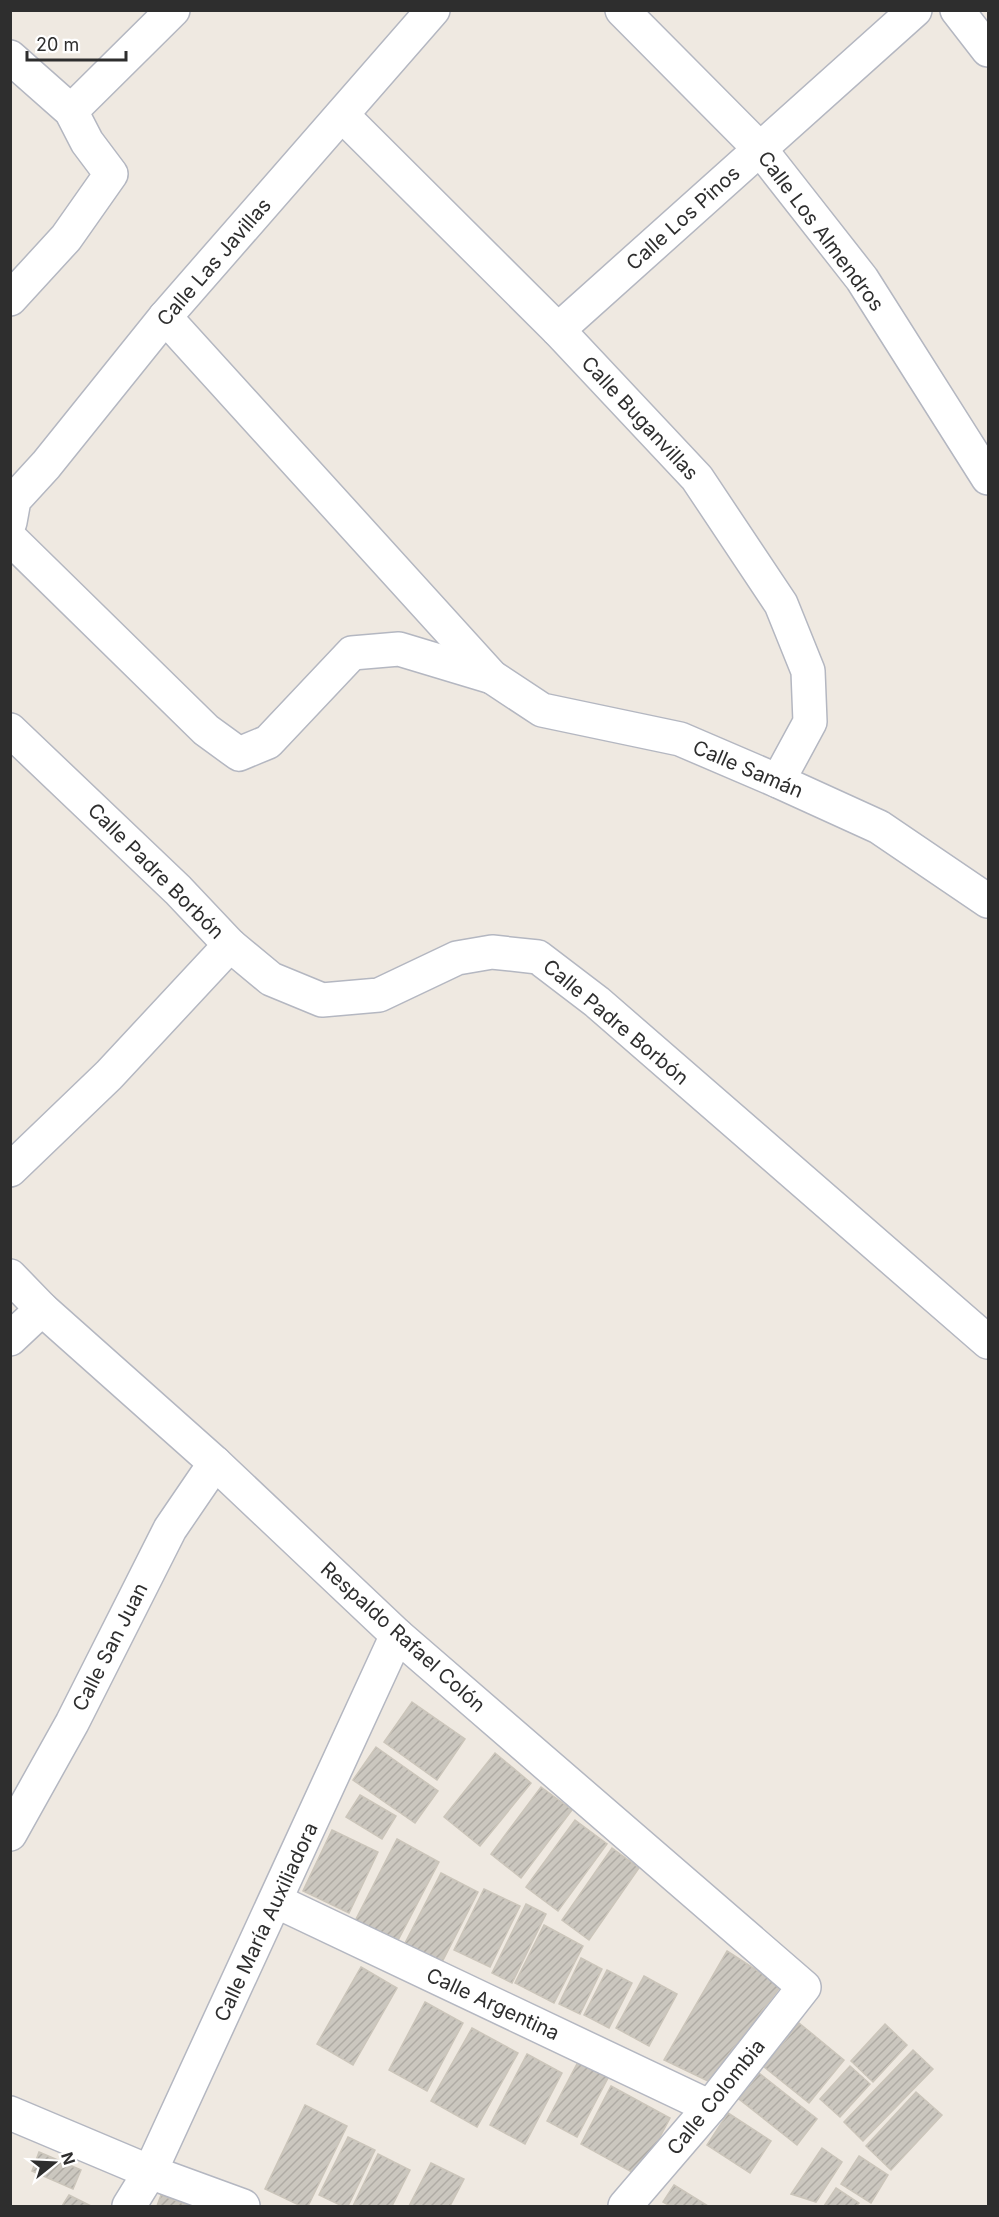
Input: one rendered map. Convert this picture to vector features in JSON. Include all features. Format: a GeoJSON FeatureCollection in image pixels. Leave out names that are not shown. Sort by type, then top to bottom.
{"type":"FeatureCollection","features":[{"type":"Feature","properties":{"kind":"street"},"geometry":{"type":"LineString","coordinates":[[71,111],[173,10]]}},
{"type":"Feature","properties":{"kind":"street","name":"Calle Las Javillas"},"geometry":{"type":"LineString","coordinates":[[10,522],[14,500],[46,465],[165,317],[433,10]]}},
{"type":"Feature","properties":{"kind":"street","name":"Calle Los Almendros"},"geometry":{"type":"LineString","coordinates":[[622,10],[760,149],[862,279],[988,478]]}},
{"type":"Feature","properties":{"kind":"street","name":"Calle Los Pinos"},"geometry":{"type":"LineString","coordinates":[[558,330],[915,10]]}},
{"type":"Feature","properties":{"kind":"street"},"geometry":{"type":"LineString","coordinates":[[957,10],[988,50]]}},
{"type":"Feature","properties":{"kind":"street"},"geometry":{"type":"LineString","coordinates":[[10,57],[71,111],[87,142],[111,174],[66,238],[10,299]]}},
{"type":"Feature","properties":{"kind":"street","name":"Calle Buganvillas"},"geometry":{"type":"LineString","coordinates":[[342,115],[558,330],[697,478],[781,604],[808,671],[810,722],[778,781]]}},
{"type":"Feature","properties":{"kind":"street"},"geometry":{"type":"LineString","coordinates":[[165,317],[492,677]]}},
{"type":"Feature","properties":{"kind":"street"},"geometry":{"type":"LineString","coordinates":[[10,538],[206,730],[239,754],[268,742],[352,653],[399,649],[492,677]]}},
{"type":"Feature","properties":{"kind":"street","name":"Calle Samán"},"geometry":{"type":"LineString","coordinates":[[492,677],[542,710],[680,739],[778,781],[879,827],[988,901]]}},
{"type":"Feature","properties":{"kind":"street","name":"Calle Padre Borbón"},"geometry":{"type":"LineString","coordinates":[[16,744],[170,882],[230,945],[272,979],[321,1000],[379,995],[457,958],[492,952],[538,957],[597,1002],[988,1342]]}},
{"type":"Feature","properties":{"kind":"street"},"geometry":{"type":"LineString","coordinates":[[10,1170],[109,1076],[230,945]]}},
{"type":"Feature","properties":{"kind":"street","name":"Respaldo Rafael Colón"},"geometry":{"type":"LineString","coordinates":[[10,1276],[42,1309],[214,1463],[397,1635],[804,1987]]}},
{"type":"Feature","properties":{"kind":"street"},"geometry":{"type":"LineString","coordinates":[[10,1340],[42,1309]]}},
{"type":"Feature","properties":{"kind":"street","name":"Calle San Juan"},"geometry":{"type":"LineString","coordinates":[[10,1834],[72,1723],[170,1529],[214,1463]]}},
{"type":"Feature","properties":{"kind":"street","name":"Calle María Auxiliadora"},"geometry":{"type":"LineString","coordinates":[[129,2206],[150,2172],[397,1635]]}},
{"type":"Feature","properties":{"kind":"street","name":"Calle Argentina"},"geometry":{"type":"LineString","coordinates":[[276,1901],[710,2107]]}},
{"type":"Feature","properties":{"kind":"street","name":"Calle Colombia"},"geometry":{"type":"LineString","coordinates":[[625,2206],[710,2107],[804,1987]]}},
{"type":"Feature","properties":{"kind":"street"},"geometry":{"type":"LineString","coordinates":[[10,2113],[150,2172],[243,2206]]}},
{"type":"Feature","properties":{"kind":"building"},"geometry":{"type":"Polygon","coordinates":[[[412,1702],[465,1739],[437,1780],[384,1742],[412,1702]]]}},
{"type":"Feature","properties":{"kind":"building"},"geometry":{"type":"Polygon","coordinates":[[[376,1747],[438,1791],[415,1823],[353,1780],[376,1747]]]}},
{"type":"Feature","properties":{"kind":"building"},"geometry":{"type":"Polygon","coordinates":[[[495,1753],[531,1783],[480,1846],[444,1817],[495,1753]]]}},
{"type":"Feature","properties":{"kind":"building"},"geometry":{"type":"Polygon","coordinates":[[[541,1787],[572,1810],[521,1878],[491,1854],[541,1787]]]}},
{"type":"Feature","properties":{"kind":"building"},"geometry":{"type":"Polygon","coordinates":[[[360,1795],[396,1816],[382,1839],[346,1817],[360,1795]]]}},
{"type":"Feature","properties":{"kind":"building"},"geometry":{"type":"Polygon","coordinates":[[[575,1820],[607,1844],[558,1911],[526,1887],[575,1820]]]}},
{"type":"Feature","properties":{"kind":"building"},"geometry":{"type":"Polygon","coordinates":[[[332,1830],[378,1852],[349,1913],[303,1891],[332,1830]]]}},
{"type":"Feature","properties":{"kind":"building"},"geometry":{"type":"Polygon","coordinates":[[[397,1839],[439,1862],[395,1946],[354,1923],[397,1839]]]}},
{"type":"Feature","properties":{"kind":"building"},"geometry":{"type":"Polygon","coordinates":[[[612,1848],[639,1868],[589,1940],[562,1920],[612,1848]]]}},
{"type":"Feature","properties":{"kind":"building"},"geometry":{"type":"Polygon","coordinates":[[[441,1873],[478,1892],[439,1968],[402,1949],[441,1873]]]}},
{"type":"Feature","properties":{"kind":"building"},"geometry":{"type":"Polygon","coordinates":[[[484,1889],[520,1906],[490,1967],[454,1950],[484,1889]]]}},
{"type":"Feature","properties":{"kind":"building"},"geometry":{"type":"Polygon","coordinates":[[[526,1904],[546,1914],[512,1983],[492,1973],[526,1904]]]}},
{"type":"Feature","properties":{"kind":"building"},"geometry":{"type":"Polygon","coordinates":[[[544,1925],[583,1946],[554,2003],[515,1983],[544,1925]]]}},
{"type":"Feature","properties":{"kind":"building"},"geometry":{"type":"Polygon","coordinates":[[[727,1951],[781,1986],[708,2081],[664,2060],[727,1951]]]}},
{"type":"Feature","properties":{"kind":"building"},"geometry":{"type":"Polygon","coordinates":[[[581,1958],[602,1969],[580,2014],[559,2004],[581,1958]]]}},
{"type":"Feature","properties":{"kind":"building"},"geometry":{"type":"Polygon","coordinates":[[[361,1967],[397,1988],[353,2065],[317,2044],[361,1967]]]}},
{"type":"Feature","properties":{"kind":"building"},"geometry":{"type":"Polygon","coordinates":[[[607,1970],[632,1983],[609,2028],[584,2015],[607,1970]]]}},
{"type":"Feature","properties":{"kind":"building"},"geometry":{"type":"Polygon","coordinates":[[[644,1976],[677,1994],[649,2046],[616,2028],[644,1976]]]}},
{"type":"Feature","properties":{"kind":"building"},"geometry":{"type":"Polygon","coordinates":[[[425,2002],[463,2023],[427,2091],[389,2070],[425,2002]]]}},
{"type":"Feature","properties":{"kind":"building"},"geometry":{"type":"Polygon","coordinates":[[[799,2023],[844,2060],[809,2103],[764,2067],[799,2023]]]}},
{"type":"Feature","properties":{"kind":"building"},"geometry":{"type":"Polygon","coordinates":[[[885,2024],[907,2045],[873,2082],[851,2061],[885,2024]]]}},
{"type":"Feature","properties":{"kind":"building"},"geometry":{"type":"Polygon","coordinates":[[[472,2028],[518,2053],[477,2127],[431,2101],[472,2028]]]}},
{"type":"Feature","properties":{"kind":"building"},"geometry":{"type":"Polygon","coordinates":[[[913,2050],[933,2069],[863,2141],[844,2122],[913,2050]]]}},
{"type":"Feature","properties":{"kind":"building"},"geometry":{"type":"Polygon","coordinates":[[[527,2054],[562,2073],[525,2144],[490,2125],[527,2054]]]}},
{"type":"Feature","properties":{"kind":"building"},"geometry":{"type":"Polygon","coordinates":[[[579,2060],[609,2076],[577,2137],[547,2121],[579,2060]]]}},
{"type":"Feature","properties":{"kind":"building"},"geometry":{"type":"Polygon","coordinates":[[[850,2066],[870,2084],[840,2117],[820,2099],[850,2066]]]}},
{"type":"Feature","properties":{"kind":"building"},"geometry":{"type":"Polygon","coordinates":[[[759,2073],[817,2119],[797,2145],[739,2099],[759,2073]]]}},
{"type":"Feature","properties":{"kind":"building"},"geometry":{"type":"Polygon","coordinates":[[[611,2086],[670,2118],[639,2176],[581,2144],[611,2086]]]}},
{"type":"Feature","properties":{"kind":"building"},"geometry":{"type":"Polygon","coordinates":[[[916,2092],[942,2115],[891,2170],[866,2146],[916,2092]]]}},
{"type":"Feature","properties":{"kind":"building"},"geometry":{"type":"Polygon","coordinates":[[[305,2105],[347,2126],[308,2206],[301,2206],[265,2189],[305,2105]]]}},
{"type":"Feature","properties":{"kind":"building"},"geometry":{"type":"Polygon","coordinates":[[[728,2113],[771,2141],[750,2173],[707,2145],[728,2113]]]}},
{"type":"Feature","properties":{"kind":"building"},"geometry":{"type":"Polygon","coordinates":[[[348,2137],[375,2150],[348,2206],[342,2206],[319,2195],[348,2137]]]}},
{"type":"Feature","properties":{"kind":"building"},"geometry":{"type":"Polygon","coordinates":[[[822,2148],[842,2162],[816,2202],[791,2194],[822,2148]]]}},
{"type":"Feature","properties":{"kind":"building"},"geometry":{"type":"Polygon","coordinates":[[[39,2152],[81,2170],[73,2189],[32,2171],[39,2152]]]}},
{"type":"Feature","properties":{"kind":"building"},"geometry":{"type":"Polygon","coordinates":[[[378,2154],[410,2170],[392,2206],[353,2206],[378,2154]]]}},
{"type":"Feature","properties":{"kind":"building"},"geometry":{"type":"Polygon","coordinates":[[[859,2156],[888,2175],[871,2203],[841,2184],[859,2156]]]}},
{"type":"Feature","properties":{"kind":"building"},"geometry":{"type":"Polygon","coordinates":[[[431,2163],[464,2179],[450,2206],[409,2206],[431,2163]]]}},
{"type":"Feature","properties":{"kind":"building"},"geometry":{"type":"Polygon","coordinates":[[[674,2185],[708,2206],[670,2206],[663,2202],[674,2185]]]}},
{"type":"Feature","properties":{"kind":"building"},"geometry":{"type":"Polygon","coordinates":[[[836,2188],[859,2203],[856,2206],[824,2206],[836,2188]]]}},
{"type":"Feature","properties":{"kind":"building"},"geometry":{"type":"Polygon","coordinates":[[[69,2195],[91,2206],[62,2206],[69,2195]]]}},
{"type":"Feature","properties":{"kind":"building"},"geometry":{"type":"Polygon","coordinates":[[[161,2195],[190,2206],[157,2206],[161,2195]]]}}]}
